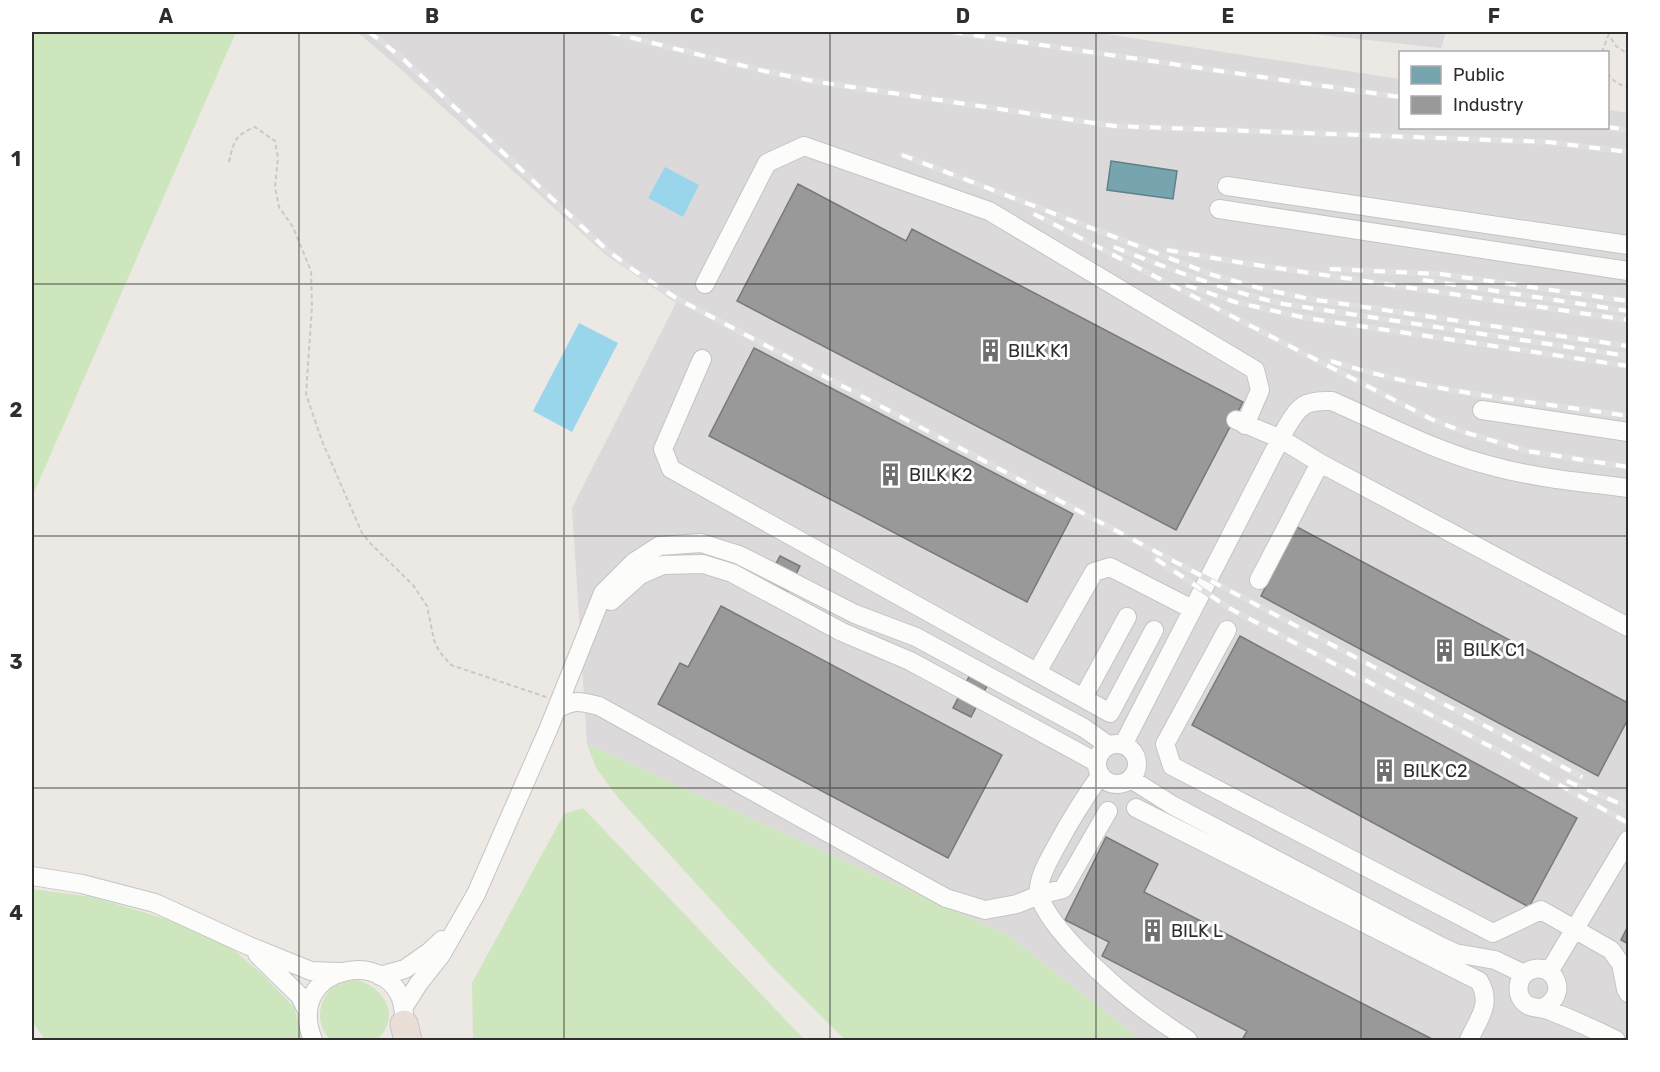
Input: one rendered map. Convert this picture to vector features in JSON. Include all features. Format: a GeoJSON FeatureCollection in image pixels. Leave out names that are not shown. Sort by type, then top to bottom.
{"type":"FeatureCollection","features":[{"type":"Feature","properties":{"kind":"street"},"geometry":{"type":"LineString","coordinates":[[705,284],[767,163],[804,146],[989,211],[1255,370],[1260,390],[1240,422],[1281,440],[1629,627]]}},
{"type":"Feature","properties":{"kind":"street"},"geometry":{"type":"LineString","coordinates":[[1227,186],[1629,245]]}},
{"type":"Feature","properties":{"kind":"street"},"geometry":{"type":"LineString","coordinates":[[1219,209],[1629,271]]}},
{"type":"Feature","properties":{"kind":"street"},"geometry":{"type":"LineString","coordinates":[[702,359],[663,449],[671,469],[1110,713],[1155,630]]}},
{"type":"Feature","properties":{"kind":"street"},"geometry":{"type":"LineString","coordinates":[[1188,1041],[1135,1003],[1069,943],[1045,911],[1039,887],[1048,860],[1098,769],[1102,750],[1115,745],[1192,609],[1295,412],[1305,404],[1332,401],[1437,447],[1487,465],[1527,474],[1629,488]]}},
{"type":"Feature","properties":{"kind":"street"},"geometry":{"type":"LineString","coordinates":[[1482,410],[1629,432]]}},
{"type":"Feature","properties":{"kind":"street"},"geometry":{"type":"LineString","coordinates":[[1259,580],[1320,463]]}},
{"type":"Feature","properties":{"kind":"street"},"geometry":{"type":"LineString","coordinates":[[403,1028],[419,983],[441,955],[481,883],[583,646],[603,593],[634,562],[659,546],[701,543],[739,555],[855,614],[916,638],[1134,753],[1137,766],[1126,781],[1105,793],[1060,838]]}},
{"type":"Feature","properties":{"kind":"street"},"geometry":{"type":"LineString","coordinates":[[583,646],[611,602],[640,576],[663,565],[703,564],[732,573],[842,632],[910,661],[1098,769],[1109,783],[1126,781],[1455,953],[1495,960],[1524,974]]}},
{"type":"Feature","properties":{"kind":"street"},"geometry":{"type":"LineString","coordinates":[[1037,672],[1094,572],[1110,567],[1192,609]]}},
{"type":"Feature","properties":{"kind":"street"},"geometry":{"type":"LineString","coordinates":[[1083,698],[1127,617]]}},
{"type":"Feature","properties":{"kind":"street"},"geometry":{"type":"LineString","coordinates":[[1227,630],[1165,744],[1172,766],[1493,933],[1541,910],[1611,950],[1622,964],[1626,989],[1629,993]]}},
{"type":"Feature","properties":{"kind":"street"},"geometry":{"type":"LineString","coordinates":[[558,705],[578,700],[598,706],[946,898],[985,909],[1017,904],[1039,894],[1063,890],[1108,811]]}},
{"type":"Feature","properties":{"kind":"street"},"geometry":{"type":"LineString","coordinates":[[1136,808],[1479,981],[1486,992],[1484,1008],[1469,1041]]}},
{"type":"Feature","properties":{"kind":"street"},"geometry":{"type":"LineString","coordinates":[[1549,972],[1629,840]]}},
{"type":"Feature","properties":{"kind":"street"},"geometry":{"type":"LineString","coordinates":[[32,876],[82,884],[155,903],[249,946],[311,971],[340,972],[358,969],[369,971],[380,976],[395,989],[400,998],[403,1028]]}},
{"type":"Feature","properties":{"kind":"street"},"geometry":{"type":"LineString","coordinates":[[380,976],[405,969],[429,952],[456,926]]}},
{"type":"Feature","properties":{"kind":"street"},"geometry":{"type":"LineString","coordinates":[[249,946],[300,996],[308,1013]]}},
{"type":"Feature","properties":{"kind":"street"},"geometry":{"type":"LineString","coordinates":[[1542,1008],[1555,998],[1557,983],[1549,972],[1541,968],[1532,969],[1524,974],[1518,989],[1520,997],[1526,1004],[1588,1025],[1616,1041]]}},
{"type":"Feature","properties":{"kind":"street"},"geometry":{"type":"LineString","coordinates":[[313,1040],[309,1030],[308,1013],[312,997],[331,976],[340,972]]}},
{"type":"Feature","properties":{"kind":"street"},"geometry":{"type":"LineString","coordinates":[[1557,990],[1588,1025]]}},
{"type":"Feature","properties":{"kind":"path"},"geometry":{"type":"LineString","coordinates":[[1602,51],[1608,33]]}},
{"type":"Feature","properties":{"kind":"path"},"geometry":{"type":"LineString","coordinates":[[1608,33],[1616,46],[1629,54]]}},
{"type":"Feature","properties":{"kind":"path"},"geometry":{"type":"LineString","coordinates":[[1609,74],[1622,86],[1629,86]]}},
{"type":"Feature","properties":{"kind":"path"},"geometry":{"type":"LineString","coordinates":[[229,162],[234,141],[244,132],[255,127],[275,141],[278,158],[275,187],[279,207],[293,227],[311,271],[312,307],[306,394],[322,441],[362,533],[412,585],[427,606],[434,640],[439,651],[451,665],[558,705]]}},
{"type":"Feature","properties":{"kind":"shaded area"},"geometry":{"type":"Polygon","coordinates":[[[357,32],[1093,32],[1399,79],[1399,129],[1609,129],[1609,110],[1628,113],[1628,1040],[1141,1040],[1009,936],[587,744],[572,508],[676,303],[606,255],[357,32]]]}},
{"type":"Feature","properties":{"kind":"shaded area"},"geometry":{"type":"Polygon","coordinates":[[[1294,32],[1446,32],[1441,48],[1294,32]]]}},
{"type":"Feature","properties":{"kind":"green space"},"geometry":{"type":"Polygon","coordinates":[[[32,32],[236,32],[32,497],[32,32]]]}},
{"type":"Feature","properties":{"kind":"green space"},"geometry":{"type":"Polygon","coordinates":[[[587,744],[1009,936],[1141,1040],[845,1040],[775,970],[620,800],[596,768],[587,744]]]}},
{"type":"Feature","properties":{"kind":"green space"},"geometry":{"type":"Polygon","coordinates":[[[583,808],[805,1040],[473,1040],[472,983],[564,814],[583,808]]]}},
{"type":"Feature","properties":{"kind":"green space"},"geometry":{"type":"Polygon","coordinates":[[[32,889],[93,897],[179,923],[228,945],[263,975],[294,1007],[302,1040],[45,1040],[32,1021],[32,889]]]}},
{"type":"Feature","properties":{"kind":"green space"},"geometry":{"type":"Polygon","coordinates":[[[357,980],[367,984],[382,996],[387,1004],[388,1022],[377,1040],[331,1040],[320,1021],[324,999],[328,992],[337,985],[357,980]]]}},
{"type":"Feature","properties":{"kind":"water"},"geometry":{"type":"Polygon","coordinates":[[[665,167],[699,185],[683,217],[648,198],[665,167]]]}},
{"type":"Feature","properties":{"kind":"water"},"geometry":{"type":"Polygon","coordinates":[[[579,323],[618,343],[572,432],[533,411],[579,323]]]}},
{"type":"Feature","properties":{"kind":"building: Public"},"geometry":{"type":"Polygon","coordinates":[[[1111,161],[1177,171],[1173,199],[1107,190],[1111,161]]]}},
{"type":"Feature","properties":{"kind":"building: Industry","name":"BILK K1"},"geometry":{"type":"Polygon","coordinates":[[[798,184],[906,241],[912,229],[1243,402],[1176,530],[737,301],[798,184]]]}},
{"type":"Feature","properties":{"kind":"building: Industry","name":"BILK K2"},"geometry":{"type":"Polygon","coordinates":[[[754,348],[1073,514],[1027,602],[709,436],[754,348]]]}},
{"type":"Feature","properties":{"kind":"building: Industry","name":"BILK C1"},"geometry":{"type":"Polygon","coordinates":[[[1297,527],[1628,703],[1628,719],[1598,776],[1261,596],[1297,527]]]}},
{"type":"Feature","properties":{"kind":"building: Industry"},"geometry":{"type":"Polygon","coordinates":[[[780,556],[800,566],[782,603],[761,592],[780,556]]]}},
{"type":"Feature","properties":{"kind":"building: Industry"},"geometry":{"type":"Polygon","coordinates":[[[721,606],[1002,755],[948,858],[658,704],[680,663],[688,667],[721,606]]]}},
{"type":"Feature","properties":{"kind":"building: Industry","name":"BILK C2"},"geometry":{"type":"Polygon","coordinates":[[[1240,636],[1577,818],[1529,907],[1192,725],[1240,636]]]}},
{"type":"Feature","properties":{"kind":"building: Industry"},"geometry":{"type":"Polygon","coordinates":[[[972,671],[990,680],[971,717],[953,708],[972,671]]]}},
{"type":"Feature","properties":{"kind":"building: Industry","name":"BILK L"},"geometry":{"type":"Polygon","coordinates":[[[1106,837],[1158,864],[1144,892],[1434,1040],[1242,1040],[1247,1031],[1102,956],[1109,942],[1065,920],[1106,837]]]}},
{"type":"Feature","properties":{"kind":"building: Industry"},"geometry":{"type":"Polygon","coordinates":[[[1628,926],[1628,944],[1621,940],[1628,926]]]}},
{"type":"Feature","properties":{"kind":"railway"},"geometry":{"type":"LineString","coordinates":[[369,32],[401,57],[607,250],[676,298],[1582,777]]}},
{"type":"Feature","properties":{"kind":"railway"},"geometry":{"type":"LineString","coordinates":[[609,32],[764,71],[818,82],[1114,126],[1548,142],[1628,152]]}},
{"type":"Feature","properties":{"kind":"railway"},"geometry":{"type":"LineString","coordinates":[[952,32],[1399,97]]}},
{"type":"Feature","properties":{"kind":"railway"},"geometry":{"type":"LineString","coordinates":[[1609,127],[1628,130]]}},
{"type":"Feature","properties":{"kind":"railway"},"geometry":{"type":"LineString","coordinates":[[902,155],[1213,275],[1263,289],[1310,299],[1628,346]]}},
{"type":"Feature","properties":{"kind":"railway"},"geometry":{"type":"LineString","coordinates":[[1034,214],[1431,419],[1464,432],[1527,451],[1628,467]]}},
{"type":"Feature","properties":{"kind":"railway"},"geometry":{"type":"LineString","coordinates":[[1114,247],[1219,286],[1284,304],[1628,356]]}},
{"type":"Feature","properties":{"kind":"railway"},"geometry":{"type":"LineString","coordinates":[[1167,250],[1628,320]]}},
{"type":"Feature","properties":{"kind":"railway"},"geometry":{"type":"LineString","coordinates":[[1330,269],[1441,274],[1628,301]]}},
{"type":"Feature","properties":{"kind":"railway"},"geometry":{"type":"LineString","coordinates":[[1423,280],[1628,311]]}},
{"type":"Feature","properties":{"kind":"railway"},"geometry":{"type":"LineString","coordinates":[[1186,285],[1235,302],[1306,318],[1628,366]]}},
{"type":"Feature","properties":{"kind":"railway"},"geometry":{"type":"LineString","coordinates":[[1331,361],[1367,372],[1441,388],[1628,416]]}},
{"type":"Feature","properties":{"kind":"railway"},"geometry":{"type":"LineString","coordinates":[[1156,559],[1229,608],[1499,751],[1628,823]]}},
{"type":"Feature","properties":{"kind":"railway"},"geometry":{"type":"LineString","coordinates":[[1567,781],[1628,807]]}},
{"type":"Feature","properties":{"kind":"place","name":"BILK K1"},"geometry":{"type":"Point","coordinates":[990,351]}},
{"type":"Feature","properties":{"kind":"place","name":"BILK K2"},"geometry":{"type":"Point","coordinates":[891,475]}},
{"type":"Feature","properties":{"kind":"place","name":"BILK C1"},"geometry":{"type":"Point","coordinates":[1445,650]}},
{"type":"Feature","properties":{"kind":"place","name":"BILK C2"},"geometry":{"type":"Point","coordinates":[1385,771]}},
{"type":"Feature","properties":{"kind":"place","name":"BILK L"},"geometry":{"type":"Point","coordinates":[1153,931]}}]}
